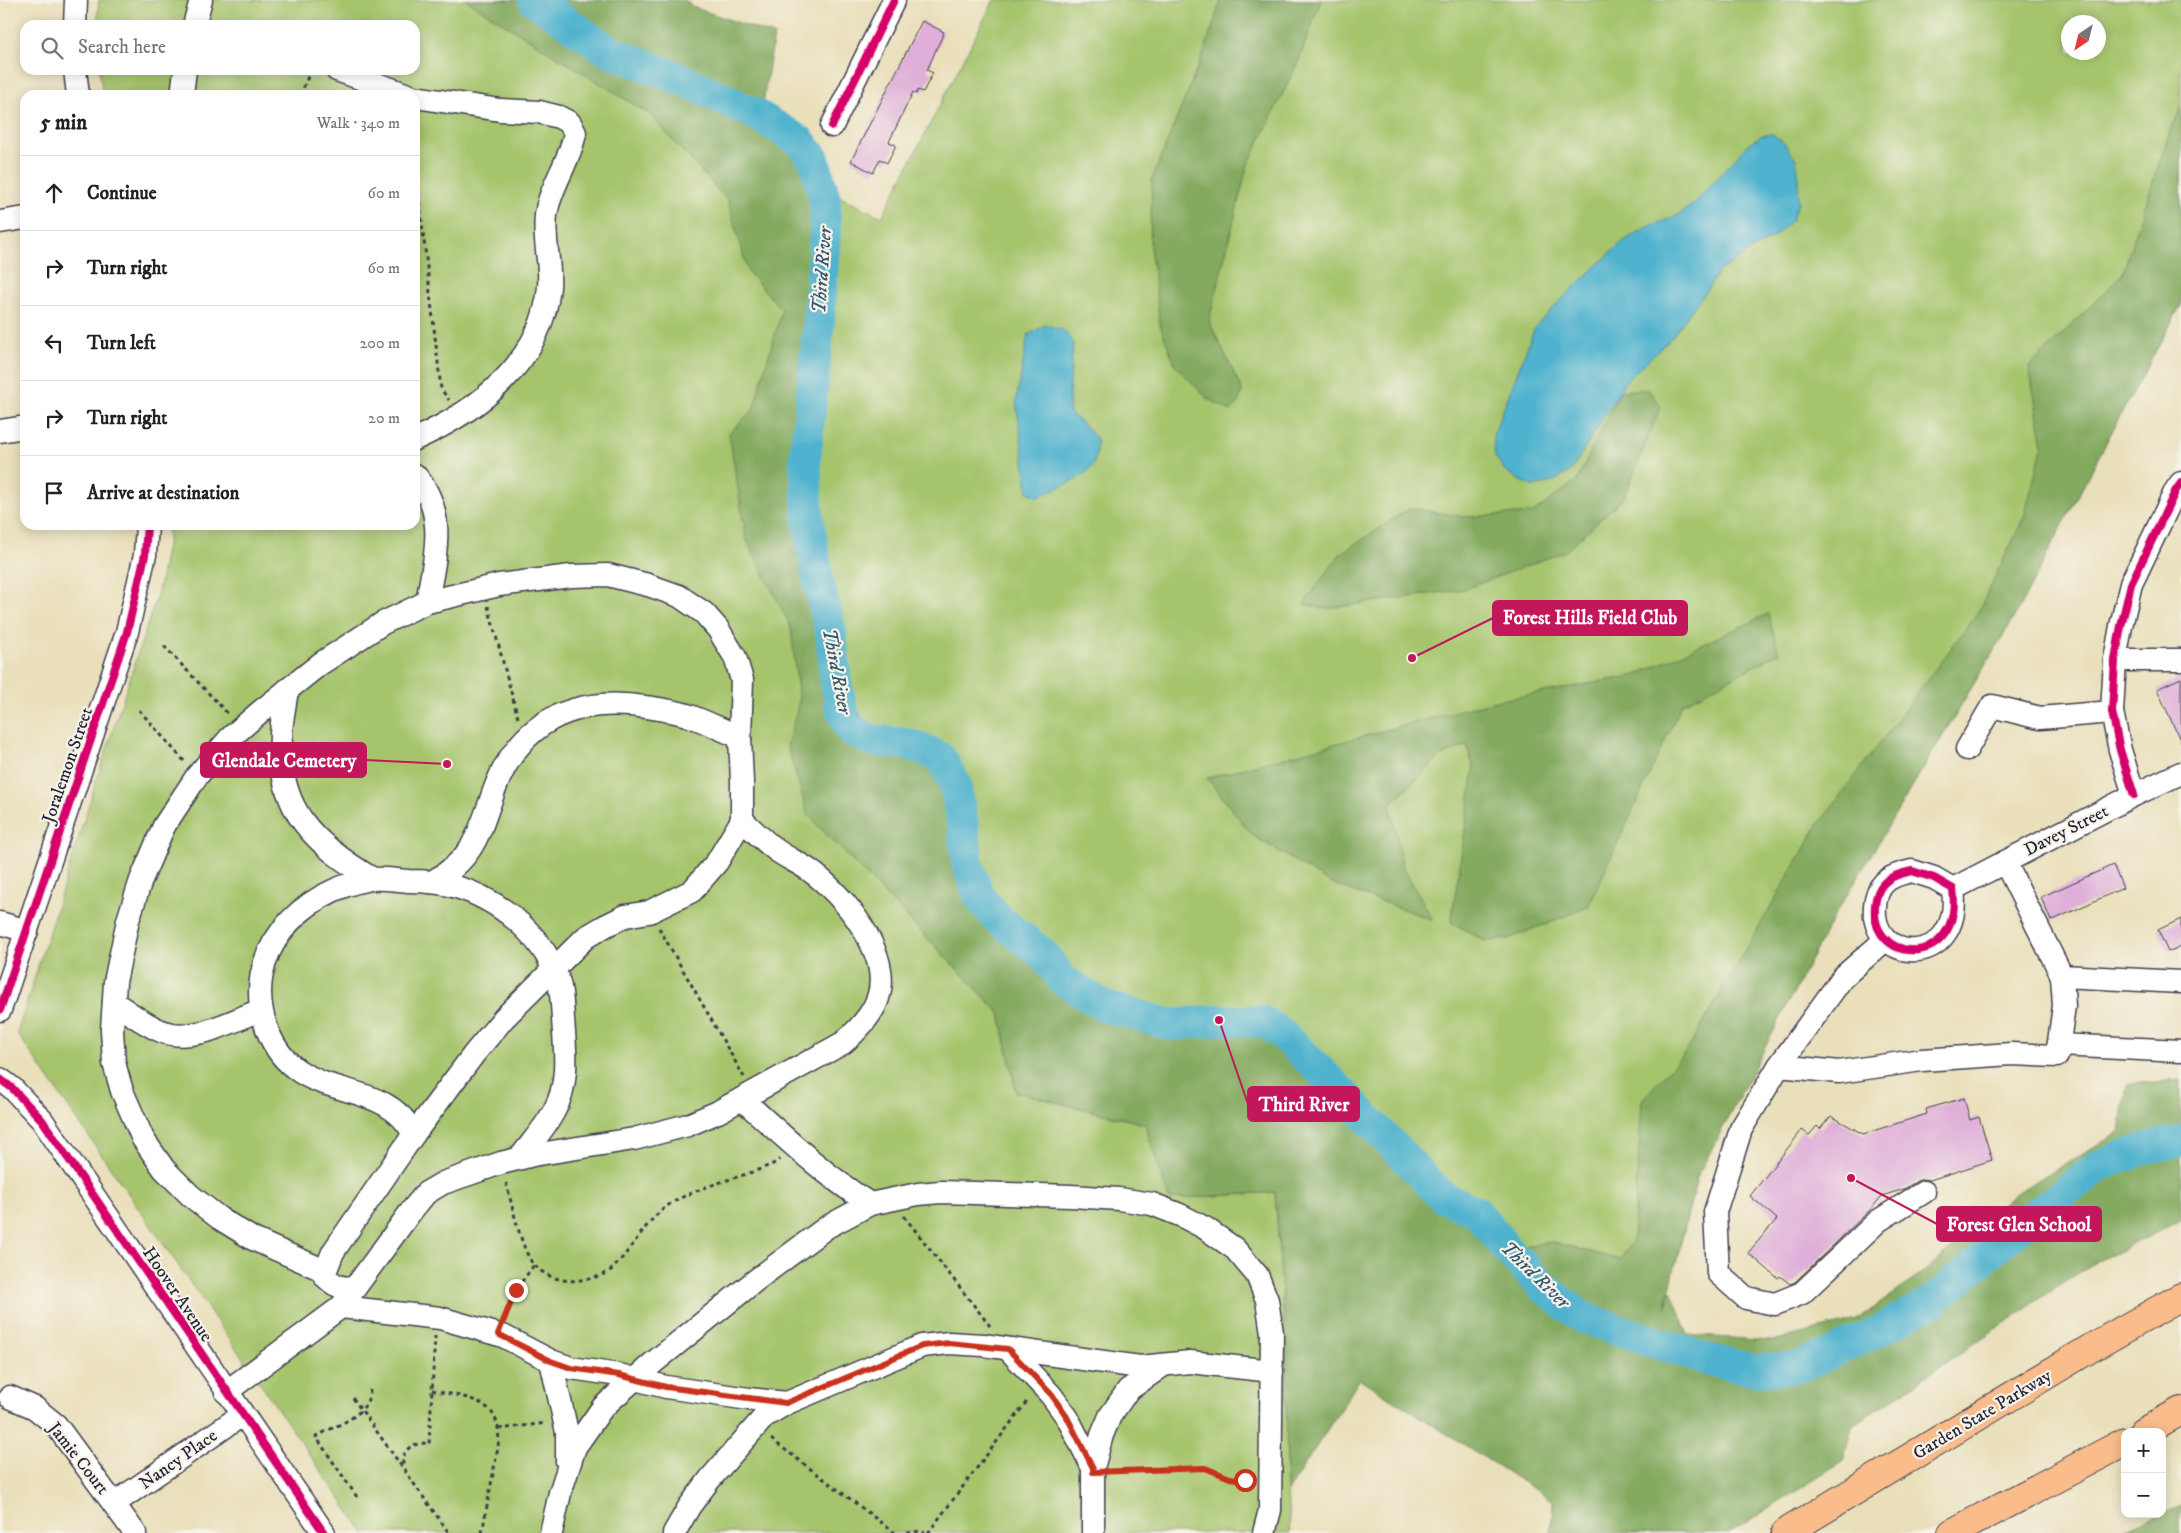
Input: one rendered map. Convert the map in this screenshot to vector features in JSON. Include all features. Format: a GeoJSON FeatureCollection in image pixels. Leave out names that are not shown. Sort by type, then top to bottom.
{"type":"FeatureCollection","features":[{"type":"Feature","properties":{"kind":"highway","name":"Garden State Parkway"},"geometry":{"type":"LineString","coordinates":[[1785,1533],[2084,1352],[2181,1297]]}},
{"type":"Feature","properties":{"kind":"highway"},"geometry":{"type":"LineString","coordinates":[[2150,1428],[2181,1411]]}},
{"type":"Feature","properties":{"kind":"highway"},"geometry":{"type":"LineString","coordinates":[[1952,1533],[1982,1524],[2121,1444]]}},
{"type":"Feature","properties":{"kind":"street"},"geometry":{"type":"LineString","coordinates":[[75,20],[76,0]]}},
{"type":"Feature","properties":{"kind":"street"},"geometry":{"type":"LineString","coordinates":[[195,20],[201,0]]}},
{"type":"Feature","properties":{"kind":"street"},"geometry":{"type":"LineString","coordinates":[[832,126],[894,0]]}},
{"type":"Feature","properties":{"kind":"street"},"geometry":{"type":"LineString","coordinates":[[76,75],[77,90]]}},
{"type":"Feature","properties":{"kind":"street"},"geometry":{"type":"LineString","coordinates":[[183,90],[184,75]]}},
{"type":"Feature","properties":{"kind":"street"},"geometry":{"type":"LineString","coordinates":[[351,75],[394,90]]}},
{"type":"Feature","properties":{"kind":"street"},"geometry":{"type":"LineString","coordinates":[[420,98],[500,110],[539,112],[559,117],[570,123],[575,133],[568,161],[550,199],[547,214],[545,236],[549,285],[546,308],[539,330],[511,372],[488,396],[460,416],[420,437]]}},
{"type":"Feature","properties":{"kind":"street"},"geometry":{"type":"LineString","coordinates":[[0,222],[20,219]]}},
{"type":"Feature","properties":{"kind":"street"},"geometry":{"type":"LineString","coordinates":[[0,431],[20,428]]}},
{"type":"Feature","properties":{"kind":"street"},"geometry":{"type":"LineString","coordinates":[[420,481],[426,488],[437,528],[436,551],[427,602]]}},
{"type":"Feature","properties":{"kind":"street"},"geometry":{"type":"LineString","coordinates":[[2134,795],[2120,750],[2112,712],[2121,626],[2131,584],[2157,528],[2181,483]]}},
{"type":"Feature","properties":{"kind":"street","name":"Joralemon Street"},"geometry":{"type":"LineString","coordinates":[[0,1010],[127,632],[145,555],[147,530]]}},
{"type":"Feature","properties":{"kind":"street"},"geometry":{"type":"LineString","coordinates":[[325,1271],[245,1234],[191,1196],[164,1170],[143,1139],[122,1091],[114,1063],[112,1030],[115,982],[128,920],[141,880],[164,826],[197,776],[241,728],[320,664],[382,623],[427,602],[483,589],[571,576],[608,575],[648,585],[679,596],[704,613],[718,628],[735,657],[742,680],[740,737],[742,820],[717,862],[692,891],[649,912],[626,916],[586,937],[504,1018],[474,1054],[414,1134],[333,1252],[324,1275],[332,1284],[344,1288],[356,1287]]}},
{"type":"Feature","properties":{"kind":"street"},"geometry":{"type":"LineString","coordinates":[[2116,660],[2181,660]]}},
{"type":"Feature","properties":{"kind":"street"},"geometry":{"type":"LineString","coordinates":[[287,690],[281,736],[283,764],[288,794],[297,814],[329,851],[373,879]]}},
{"type":"Feature","properties":{"kind":"street"},"geometry":{"type":"LineString","coordinates":[[432,882],[450,872],[476,841],[494,790],[504,770],[529,734],[546,722],[570,711],[602,704],[635,705],[687,715],[740,737]]}},
{"type":"Feature","properties":{"kind":"street"},"geometry":{"type":"LineString","coordinates":[[1967,750],[1992,706],[2040,718],[2112,712]]}},
{"type":"Feature","properties":{"kind":"street","name":"Davey Street"},"geometry":{"type":"LineString","coordinates":[[1953,889],[2134,795],[2181,773]]}},
{"type":"Feature","properties":{"kind":"street"},"geometry":{"type":"LineString","coordinates":[[226,1392],[342,1307],[412,1210],[426,1193],[443,1183],[511,1160],[668,1132],[703,1118],[748,1096],[843,1043],[860,1027],[878,1000],[881,986],[878,960],[871,942],[837,894],[810,871],[772,847],[742,820]]}},
{"type":"Feature","properties":{"kind":"street"},"geometry":{"type":"LineString","coordinates":[[1779,1066],[1839,1072],[1922,1060],[2011,1054],[2057,1056],[2064,1006],[2062,976],[2005,862]]}},
{"type":"Feature","properties":{"kind":"street"},"geometry":{"type":"LineString","coordinates":[[1912,871],[1934,878],[1953,889],[1954,912],[1948,930],[1935,946],[1916,951],[1899,949],[1885,940],[1877,925],[1875,907],[1878,889],[1891,876],[1912,871]]}},
{"type":"Feature","properties":{"kind":"street"},"geometry":{"type":"LineString","coordinates":[[414,1134],[401,1116],[384,1102],[370,1096],[343,1091],[316,1081],[290,1064],[276,1049],[267,1030],[261,1010],[259,990],[264,966],[270,948],[280,932],[294,917],[320,898],[348,885],[373,879],[432,882],[454,886],[477,895],[504,910],[520,923],[536,941],[554,969],[561,990],[566,1053],[562,1094],[554,1112],[511,1160]]}},
{"type":"Feature","properties":{"kind":"street"},"geometry":{"type":"LineString","coordinates":[[0,923],[27,931]]}},
{"type":"Feature","properties":{"kind":"street"},"geometry":{"type":"LineString","coordinates":[[1885,940],[1843,977],[1779,1066],[1740,1129],[1715,1212],[1718,1272],[1746,1298],[1775,1304],[1802,1292],[1878,1221],[1924,1192]]}},
{"type":"Feature","properties":{"kind":"street"},"geometry":{"type":"LineString","coordinates":[[2062,976],[2181,982]]}},
{"type":"Feature","properties":{"kind":"street"},"geometry":{"type":"LineString","coordinates":[[114,1002],[161,1031],[180,1036],[200,1033],[261,1010]]}},
{"type":"Feature","properties":{"kind":"street"},"geometry":{"type":"LineString","coordinates":[[2059,1045],[2181,1051]]}},
{"type":"Feature","properties":{"kind":"street","name":"Hoover Avenue"},"geometry":{"type":"LineString","coordinates":[[0,1079],[12,1088],[42,1120],[324,1533]]}},
{"type":"Feature","properties":{"kind":"street"},"geometry":{"type":"LineString","coordinates":[[748,1096],[794,1146],[841,1185],[880,1201]]}},
{"type":"Feature","properties":{"kind":"street"},"geometry":{"type":"LineString","coordinates":[[551,1533],[567,1468],[575,1447],[603,1407],[756,1280],[827,1228],[880,1201],[942,1192],[1071,1196],[1119,1199],[1152,1204],[1180,1215],[1205,1228],[1235,1249],[1257,1275],[1266,1300],[1272,1333],[1270,1510],[1264,1533]]}},
{"type":"Feature","properties":{"kind":"street"},"geometry":{"type":"LineString","coordinates":[[342,1307],[437,1318],[498,1334],[551,1361],[571,1368],[666,1387],[786,1403]]}},
{"type":"Feature","properties":{"kind":"street"},"geometry":{"type":"LineString","coordinates":[[674,1533],[688,1507],[765,1416],[786,1403],[922,1346],[949,1343],[1140,1367],[1190,1362],[1272,1371]]}},
{"type":"Feature","properties":{"kind":"street"},"geometry":{"type":"LineString","coordinates":[[1008,1349],[1041,1383],[1067,1417],[1093,1470]]}},
{"type":"Feature","properties":{"kind":"street"},"geometry":{"type":"LineString","coordinates":[[551,1361],[566,1432],[567,1468]]}},
{"type":"Feature","properties":{"kind":"street"},"geometry":{"type":"LineString","coordinates":[[1092,1533],[1093,1470],[1102,1435],[1119,1401],[1128,1390],[1165,1365]]}},
{"type":"Feature","properties":{"kind":"street","name":"Jamie Court"},"geometry":{"type":"LineString","coordinates":[[10,1397],[35,1408],[56,1425],[115,1503],[135,1533]]}},
{"type":"Feature","properties":{"kind":"street","name":"Nancy Place"},"geometry":{"type":"LineString","coordinates":[[115,1503],[242,1415]]}},
{"type":"Feature","properties":{"kind":"path"},"geometry":{"type":"LineString","coordinates":[[302,90],[309,75]]}},
{"type":"Feature","properties":{"kind":"path"},"geometry":{"type":"LineString","coordinates":[[420,206],[441,389],[460,416]]}},
{"type":"Feature","properties":{"kind":"path"},"geometry":{"type":"LineString","coordinates":[[483,589],[517,710],[519,722],[513,740],[516,753]]}},
{"type":"Feature","properties":{"kind":"path"},"geometry":{"type":"LineString","coordinates":[[164,646],[241,728]]}},
{"type":"Feature","properties":{"kind":"path"},"geometry":{"type":"LineString","coordinates":[[139,710],[197,776]]}},
{"type":"Feature","properties":{"kind":"path"},"geometry":{"type":"LineString","coordinates":[[649,912],[748,1096]]}},
{"type":"Feature","properties":{"kind":"path"},"geometry":{"type":"LineString","coordinates":[[511,1160],[522,1240],[534,1265],[557,1279],[572,1282],[610,1271],[642,1231],[667,1207],[702,1190],[773,1164],[794,1146]]}},
{"type":"Feature","properties":{"kind":"path"},"geometry":{"type":"LineString","coordinates":[[880,1201],[1008,1349]]}},
{"type":"Feature","properties":{"kind":"path"},"geometry":{"type":"LineString","coordinates":[[498,1334],[516,1290],[534,1265]]}},
{"type":"Feature","properties":{"kind":"path"},"geometry":{"type":"LineString","coordinates":[[406,1472],[402,1459],[405,1453],[418,1443],[429,1444],[437,1318]]}},
{"type":"Feature","properties":{"kind":"path"},"geometry":{"type":"LineString","coordinates":[[907,1533],[920,1531],[926,1533],[1041,1383]]}},
{"type":"Feature","properties":{"kind":"path"},"geometry":{"type":"LineString","coordinates":[[357,1497],[316,1437],[329,1429],[336,1428],[368,1405],[371,1398],[370,1387]]}},
{"type":"Feature","properties":{"kind":"path"},"geometry":{"type":"LineString","coordinates":[[432,1390],[485,1404],[494,1412],[499,1429],[494,1473],[482,1533]]}},
{"type":"Feature","properties":{"kind":"path"},"geometry":{"type":"LineString","coordinates":[[353,1398],[449,1533]]}},
{"type":"Feature","properties":{"kind":"path"},"geometry":{"type":"LineString","coordinates":[[499,1429],[564,1421]]}},
{"type":"Feature","properties":{"kind":"path"},"geometry":{"type":"LineString","coordinates":[[754,1427],[895,1533]]}},
{"type":"Feature","properties":{"kind":"path"},"geometry":{"type":"LineString","coordinates":[[1093,1470],[1205,1468],[1230,1478],[1270,1480]]}},
{"type":"Feature","properties":{"kind":"green space"},"geometry":{"type":"Polygon","coordinates":[[[99,0],[507,0],[735,115],[802,367],[808,815],[1000,1013],[1016,1092],[1145,1124],[1169,1199],[1275,1192],[1286,1352],[1287,1492],[1290,1533],[364,1533],[17,1033],[158,592],[168,540],[167,530],[420,530],[420,90],[102,90],[100,75],[420,75],[420,20],[97,20],[99,0]]]}},
{"type":"Feature","properties":{"kind":"green space"},"geometry":{"type":"Polygon","coordinates":[[[466,0],[685,0],[693,7],[774,35],[763,103],[812,141],[836,195],[825,200],[825,234],[819,321],[805,460],[808,516],[818,581],[831,632],[836,683],[843,713],[851,730],[871,740],[906,744],[941,758],[954,784],[962,819],[968,865],[979,896],[997,918],[1042,953],[1063,980],[1106,1007],[1172,1025],[1219,1020],[1264,1022],[1281,1033],[1333,1083],[1443,1197],[1477,1212],[1506,1248],[1552,1242],[1620,1260],[1633,1240],[1642,1100],[1688,1049],[1818,825],[1977,614],[2024,517],[2043,445],[2029,367],[2122,275],[2172,125],[2181,109],[2181,305],[2121,414],[2017,612],[1830,923],[1697,1177],[1665,1308],[1671,1290],[1688,1335],[1772,1341],[1857,1320],[1920,1275],[2016,1193],[2120,1132],[2127,1084],[2181,1080],[2181,1221],[2090,1265],[1852,1426],[1843,1462],[1729,1533],[1551,1533],[1553,1501],[1360,1379],[1287,1492],[1286,1352],[1275,1192],[1169,1199],[1145,1124],[1016,1092],[1000,1013],[808,815],[787,746],[799,702],[791,627],[746,539],[729,433],[753,410],[782,310],[748,272],[728,201],[649,114],[466,0]]]}},
{"type":"Feature","properties":{"kind":"green space"},"geometry":{"type":"Polygon","coordinates":[[[994,0],[2181,0],[2181,305],[2121,414],[2017,612],[1830,923],[1697,1177],[1662,1320],[1506,1248],[1477,1212],[1443,1197],[1389,1142],[1264,1022],[1219,1020],[1172,1025],[1106,1007],[1063,980],[1042,953],[997,918],[979,896],[968,865],[962,819],[925,750],[906,744],[871,740],[851,730],[843,713],[836,683],[831,632],[818,581],[808,516],[805,460],[819,321],[825,234],[825,200],[836,195],[882,217],[994,0]]]}},
{"type":"Feature","properties":{"kind":"green space"},"geometry":{"type":"Polygon","coordinates":[[[1221,0],[1321,0],[1299,60],[1247,167],[1209,321],[1242,390],[1238,404],[1231,411],[1208,399],[1175,365],[1160,325],[1150,244],[1152,179],[1206,47],[1221,0]]]}},
{"type":"Feature","properties":{"kind":"green space"},"geometry":{"type":"Polygon","coordinates":[[[1648,389],[1661,406],[1624,497],[1566,551],[1465,589],[1324,609],[1304,604],[1340,554],[1410,508],[1465,517],[1533,513],[1577,480],[1620,391],[1648,389]]]}},
{"type":"Feature","properties":{"kind":"green space"},"geometry":{"type":"Polygon","coordinates":[[[1768,614],[1779,653],[1682,704],[1588,907],[1508,939],[1485,941],[1451,922],[1474,770],[1467,745],[1441,756],[1390,804],[1403,867],[1433,920],[1330,883],[1252,835],[1207,778],[1491,702],[1636,675],[1768,614]]]}},
{"type":"Feature","properties":{"kind":"green space"},"geometry":{"type":"Polygon","coordinates":[[[2181,1505],[2181,1533],[2117,1533],[2151,1518],[2166,1518],[2166,1512],[2181,1505]]]}},
{"type":"Feature","properties":{"kind":"water"},"geometry":{"type":"Polygon","coordinates":[[[1773,134],[1783,142],[1796,159],[1799,180],[1798,203],[1791,221],[1776,235],[1719,271],[1671,338],[1625,382],[1571,471],[1554,481],[1534,487],[1505,471],[1495,456],[1493,436],[1535,327],[1622,242],[1647,227],[1676,216],[1694,204],[1749,143],[1761,136],[1773,134]]]}},
{"type":"Feature","properties":{"kind":"water"},"geometry":{"type":"Polygon","coordinates":[[[1045,325],[1063,330],[1073,342],[1069,397],[1070,413],[1097,439],[1095,460],[1086,473],[1039,497],[1028,492],[1016,401],[1028,335],[1045,325]]]}},
{"type":"Feature","properties":{"kind":"building"},"geometry":{"type":"Polygon","coordinates":[[[922,21],[944,32],[927,70],[933,73],[923,92],[918,90],[916,94],[913,92],[889,142],[896,145],[887,163],[880,159],[873,173],[851,161],[922,21]]]}},
{"type":"Feature","properties":{"kind":"building"},"geometry":{"type":"Polygon","coordinates":[[[2181,678],[2181,742],[2157,689],[2181,678]]]}},
{"type":"Feature","properties":{"kind":"building"},"geometry":{"type":"Polygon","coordinates":[[[2113,865],[2123,888],[2051,921],[2041,897],[2113,865]]]}},
{"type":"Feature","properties":{"kind":"building"},"geometry":{"type":"Polygon","coordinates":[[[2181,919],[2181,946],[2168,952],[2158,930],[2181,919]]]}},
{"type":"Feature","properties":{"kind":"building"},"geometry":{"type":"Polygon","coordinates":[[[1964,1098],[1970,1120],[1979,1117],[1992,1160],[1930,1180],[1917,1181],[1904,1189],[1882,1196],[1870,1210],[1795,1282],[1790,1284],[1780,1276],[1778,1278],[1748,1253],[1777,1219],[1750,1196],[1802,1130],[1809,1135],[1817,1126],[1820,1129],[1831,1116],[1863,1134],[1927,1114],[1926,1109],[1964,1098]]]}},
{"type":"Feature","properties":{"kind":"waterway","name":"Third River"},"geometry":{"type":"LineString","coordinates":[[534,0],[609,51],[688,82],[757,115],[800,141],[814,159],[825,200],[825,234],[819,321],[805,460],[808,516],[818,581],[831,632],[836,683],[843,713],[851,730],[871,740],[906,744],[941,758],[955,784],[968,865],[979,896],[997,918],[1042,953],[1063,980],[1106,1007],[1172,1025],[1219,1020],[1264,1022],[1281,1033],[1333,1083],[1443,1197],[1477,1212],[1506,1248],[1542,1286],[1581,1317],[1705,1359],[1755,1370],[1799,1367],[1873,1334],[1933,1301],[2034,1215],[2099,1166],[2145,1148],[2181,1141]]}},
{"type":"Feature","properties":{"kind":"cycle path"},"geometry":{"type":"LineString","coordinates":[[832,126],[894,0]]}},
{"type":"Feature","properties":{"kind":"cycle path"},"geometry":{"type":"LineString","coordinates":[[2134,795],[2120,750],[2112,712],[2115,660],[2131,584],[2181,483]]}},
{"type":"Feature","properties":{"kind":"cycle path"},"geometry":{"type":"LineString","coordinates":[[0,1010],[127,632],[145,555],[147,530]]}},
{"type":"Feature","properties":{"kind":"cycle path"},"geometry":{"type":"LineString","coordinates":[[1912,871],[1934,878],[1953,889],[1952,916],[1944,935],[1930,946],[1914,950],[1898,947],[1884,937],[1876,921],[1876,899],[1881,887],[1888,879],[1912,871]]}},
{"type":"Feature","properties":{"kind":"cycle path"},"geometry":{"type":"LineString","coordinates":[[0,1079],[12,1088],[42,1120],[324,1533]]}},
{"type":"Feature","properties":{"kind":"place","name":"Forest Hills Field Club"},"geometry":{"type":"Point","coordinates":[1412,658]}},
{"type":"Feature","properties":{"kind":"place","name":"Glendale Cemetery"},"geometry":{"type":"Point","coordinates":[447,764]}},
{"type":"Feature","properties":{"kind":"place","name":"Third River"},"geometry":{"type":"Point","coordinates":[1219,1020]}},
{"type":"Feature","properties":{"kind":"place","name":"Forest Glen School"},"geometry":{"type":"Point","coordinates":[1851,1178]}},
{"type":"Feature","properties":{"kind":"route"},"geometry":{"type":"LineString","coordinates":[[516,1290],[498,1334],[551,1361],[571,1368],[619,1375],[666,1387],[749,1399],[786,1403],[868,1367],[922,1346],[949,1343],[1008,1349],[1051,1394],[1067,1417],[1093,1468],[1093,1472],[1205,1468],[1230,1478],[1245,1480]]}}]}
